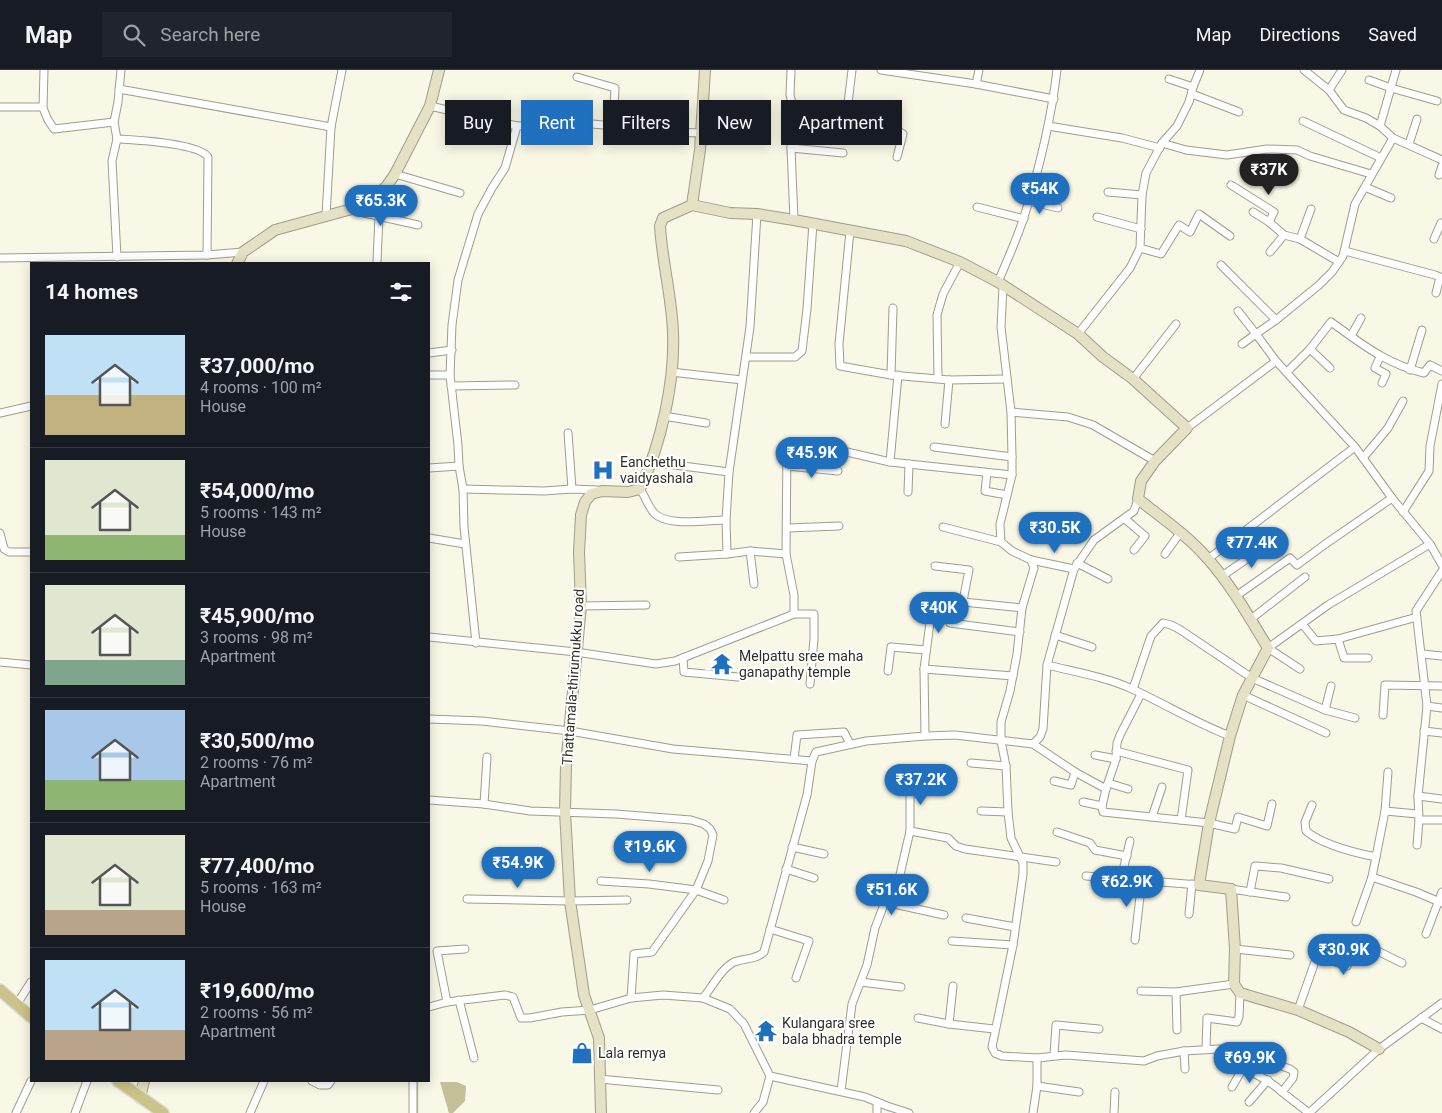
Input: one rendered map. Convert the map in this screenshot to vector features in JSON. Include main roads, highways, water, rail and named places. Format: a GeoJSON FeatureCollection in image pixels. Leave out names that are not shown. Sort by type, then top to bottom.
{"type":"FeatureCollection","features":[{"type":"Feature","properties":{"kind":"main road"},"geometry":{"type":"LineString","coordinates":[[0,992],[30,1016]]}},
{"type":"Feature","properties":{"kind":"main road"},"geometry":{"type":"LineString","coordinates":[[119,1082],[163,1113]]}},
{"type":"Feature","properties":{"kind":"waterway"},"geometry":{"type":"LineString","coordinates":[[417,1082],[417,1113]]}},
{"type":"Feature","properties":{"kind":"place","name":"Eanchethu vaidyashala"},"geometry":{"type":"Point","coordinates":[603,470]}},
{"type":"Feature","properties":{"kind":"place","name":"Melpattu sree maha ganapathy temple"},"geometry":{"type":"Point","coordinates":[722,664]}},
{"type":"Feature","properties":{"kind":"place","name":"Kulangara sree bala bhadra temple"},"geometry":{"type":"Point","coordinates":[766,1031]}},
{"type":"Feature","properties":{"kind":"place","name":"Lala remya"},"geometry":{"type":"Point","coordinates":[582,1053]}}]}
